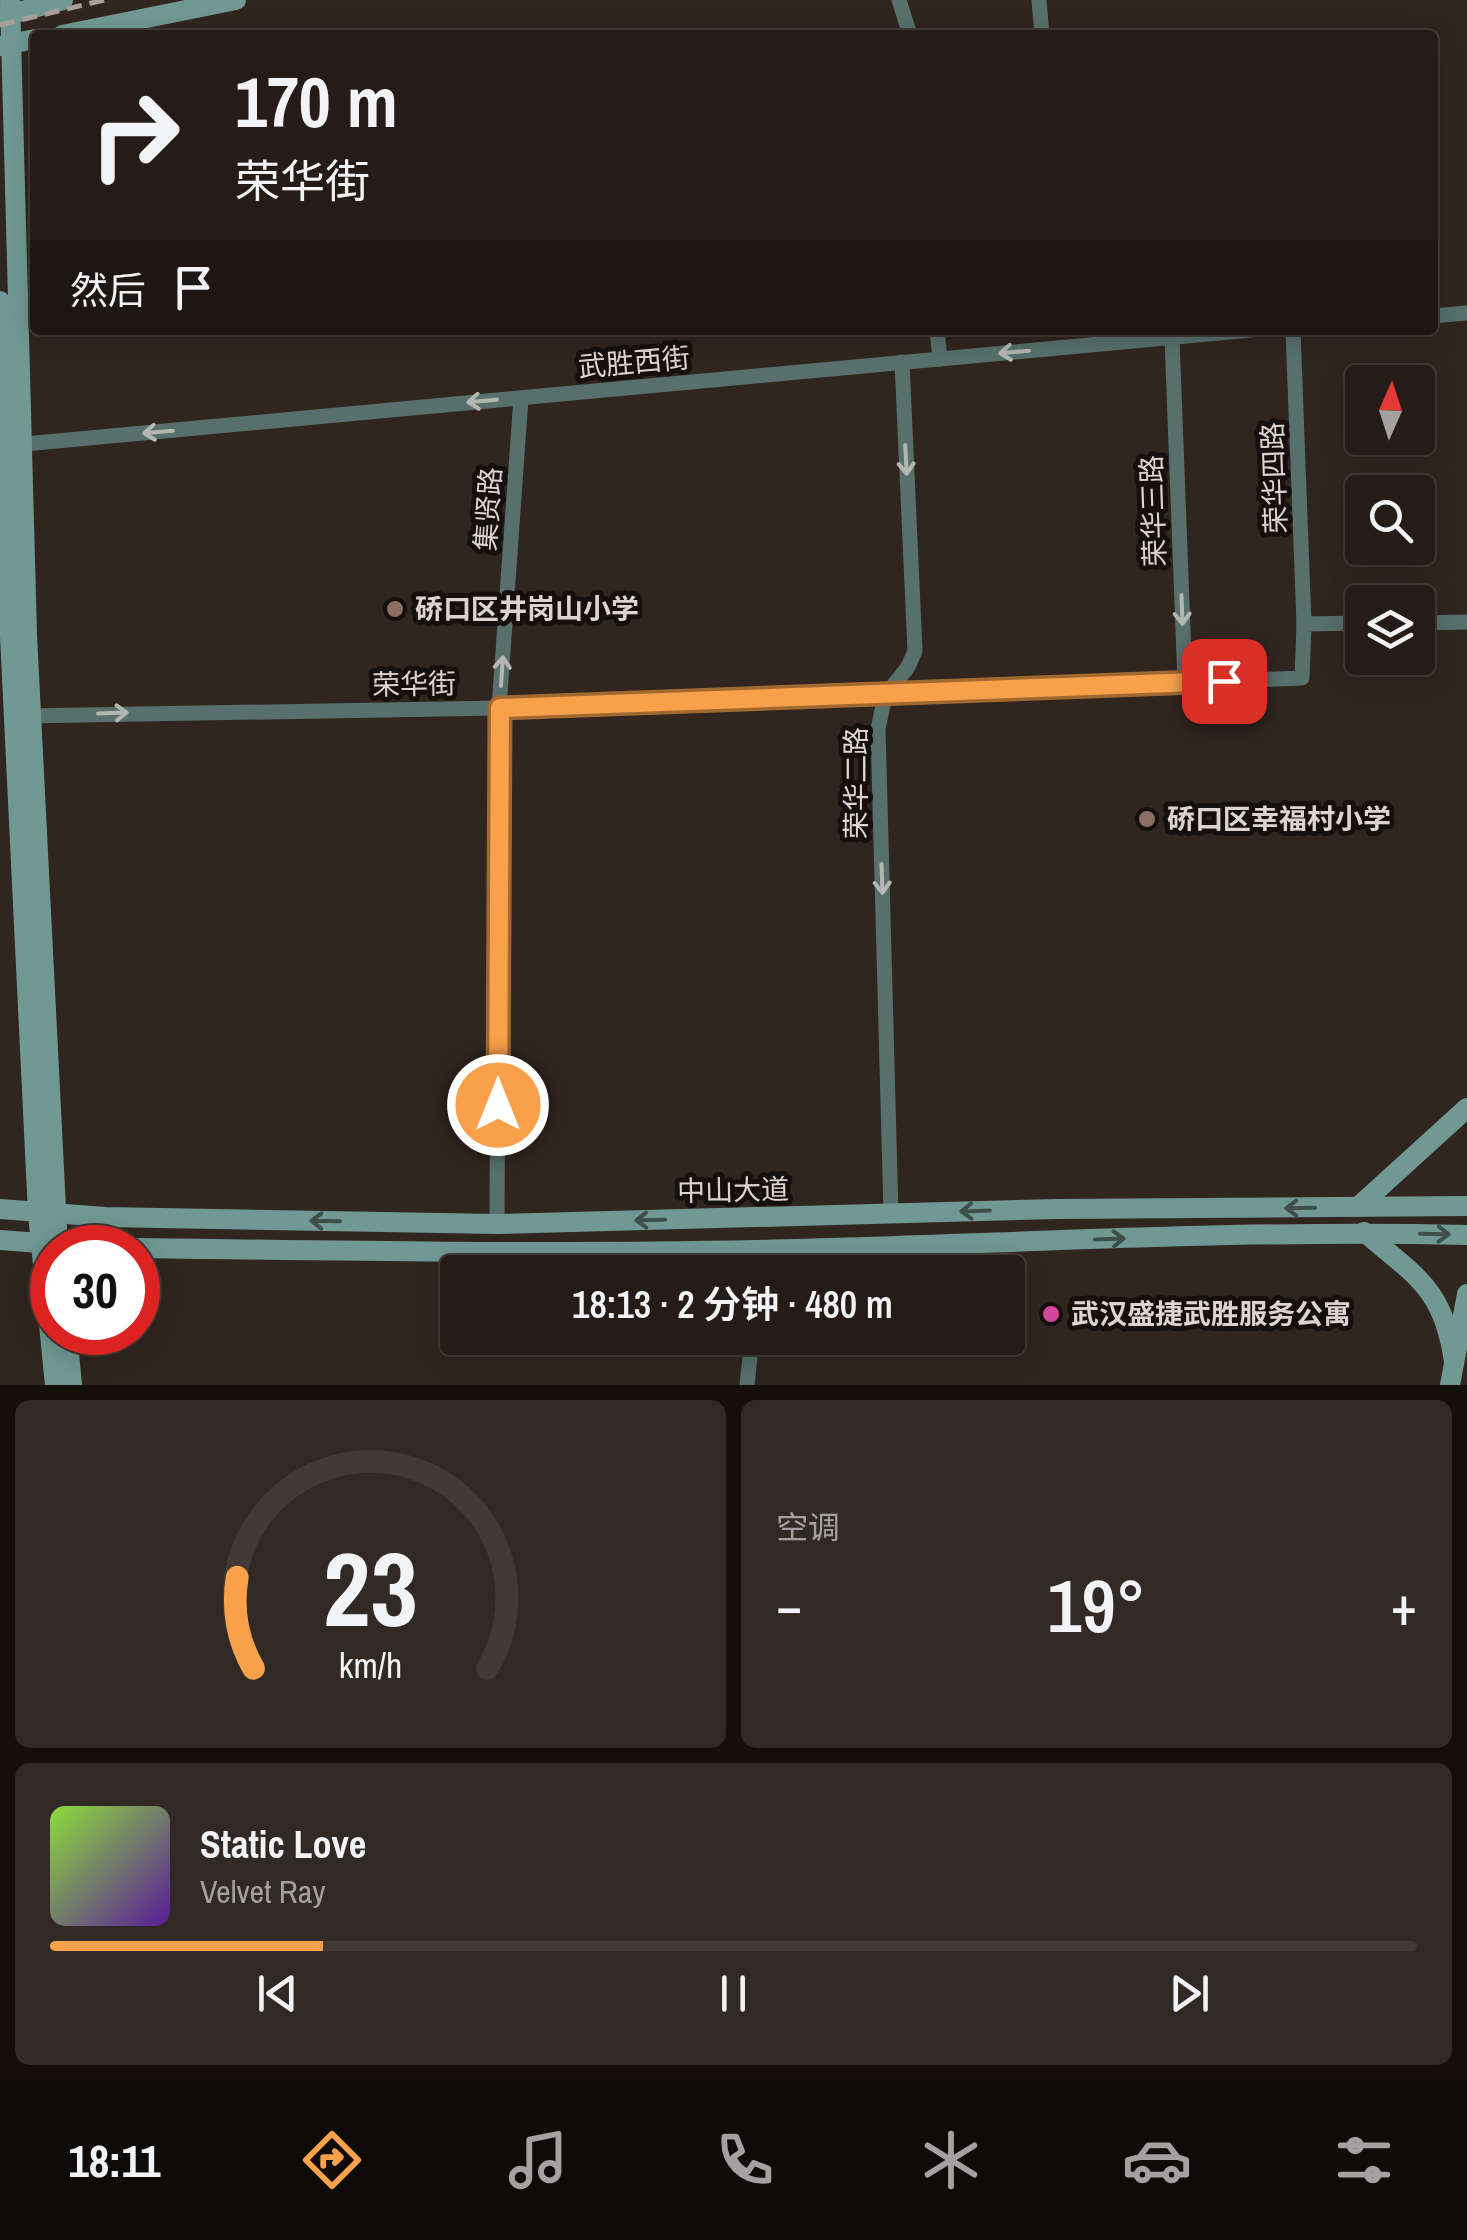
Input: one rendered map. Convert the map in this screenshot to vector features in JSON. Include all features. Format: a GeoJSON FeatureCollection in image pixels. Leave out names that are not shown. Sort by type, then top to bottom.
{"type":"FeatureCollection","features":[{"type":"Feature","properties":{"kind":"main road"},"geometry":{"type":"LineString","coordinates":[[9,445],[7,10],[63,0]]}},
{"type":"Feature","properties":{"kind":"main road"},"geometry":{"type":"LineString","coordinates":[[87,30],[236,0]]}},
{"type":"Feature","properties":{"kind":"main road"},"geometry":{"type":"LineString","coordinates":[[5,44],[30,40]]}},
{"type":"Feature","properties":{"kind":"main road"},"geometry":{"type":"LineString","coordinates":[[0,300],[48,1225]]}},
{"type":"Feature","properties":{"kind":"main road"},"geometry":{"type":"LineString","coordinates":[[1358,1207],[1467,1108]]}},
{"type":"Feature","properties":{"kind":"main road","name":"中山大道"},"geometry":{"type":"LineString","coordinates":[[0,1209],[46,1214],[497,1224],[1467,1206]]}},
{"type":"Feature","properties":{"kind":"main road"},"geometry":{"type":"LineString","coordinates":[[1364,1232],[1428,1286],[1450,1329],[1454,1362]]}},
{"type":"Feature","properties":{"kind":"main road"},"geometry":{"type":"LineString","coordinates":[[160,1248],[472,1253],[760,1250],[1364,1232],[1467,1234]]}},
{"type":"Feature","properties":{"kind":"main road"},"geometry":{"type":"LineString","coordinates":[[0,1240],[30,1243]]}},
{"type":"Feature","properties":{"kind":"main road"},"geometry":{"type":"LineString","coordinates":[[1450,1385],[1467,1294]]}},
{"type":"Feature","properties":{"kind":"main road"},"geometry":{"type":"LineString","coordinates":[[54,1355],[55,1385]]}},
{"type":"Feature","properties":{"kind":"main road"},"geometry":{"type":"LineString","coordinates":[[69,1355],[72,1385]]}},
{"type":"Feature","properties":{"kind":"street"},"geometry":{"type":"LineString","coordinates":[[900,0],[909,30]]}},
{"type":"Feature","properties":{"kind":"street"},"geometry":{"type":"LineString","coordinates":[[1039,0],[1042,30]]}},
{"type":"Feature","properties":{"kind":"street"},"geometry":{"type":"LineString","coordinates":[[1438,315],[1467,313]]}},
{"type":"Feature","properties":{"kind":"street"},"geometry":{"type":"LineString","coordinates":[[938,335],[940,359]]}},
{"type":"Feature","properties":{"kind":"street","name":"武胜西街"},"geometry":{"type":"LineString","coordinates":[[9,445],[940,359],[1070,338],[1202,335]]}},
{"type":"Feature","properties":{"kind":"street","name":"荣华四路"},"geometry":{"type":"LineString","coordinates":[[1293,335],[1304,624]]}},
{"type":"Feature","properties":{"kind":"street","name":"荣华三路"},"geometry":{"type":"LineString","coordinates":[[1172,338],[1185,683]]}},
{"type":"Feature","properties":{"kind":"street","name":"荣华二路"},"geometry":{"type":"LineString","coordinates":[[891,1214],[878,729],[886,696],[915,651],[902,362]]}},
{"type":"Feature","properties":{"kind":"street","name":"集贤路"},"geometry":{"type":"LineString","coordinates":[[497,1224],[500,708],[520,398]]}},
{"type":"Feature","properties":{"kind":"street"},"geometry":{"type":"LineString","coordinates":[[1435,622],[1467,622]]}},
{"type":"Feature","properties":{"kind":"street"},"geometry":{"type":"LineString","coordinates":[[1304,624],[1345,623]]}},
{"type":"Feature","properties":{"kind":"street","name":"荣华街"},"geometry":{"type":"LineString","coordinates":[[24,716],[500,708],[1302,678],[1304,624]]}},
{"type":"Feature","properties":{"kind":"street"},"geometry":{"type":"LineString","coordinates":[[760,1250],[760,1255]]}},
{"type":"Feature","properties":{"kind":"street"},"geometry":{"type":"LineString","coordinates":[[747,1385],[750,1355]]}},
{"type":"Feature","properties":{"kind":"railway"},"geometry":{"type":"LineString","coordinates":[[0,25],[104,0]]}},
{"type":"Feature","properties":{"kind":"place","name":"硚口区井岗山小学"},"geometry":{"type":"Point","coordinates":[395,609]}},
{"type":"Feature","properties":{"kind":"place","name":"硚口区幸福村小学"},"geometry":{"type":"Point","coordinates":[1147,819]}},
{"type":"Feature","properties":{"kind":"place","name":"武汉盛捷武胜服务公寓"},"geometry":{"type":"Point","coordinates":[1051,1314]}},
{"type":"Feature","properties":{"kind":"route"},"geometry":{"type":"LineString","coordinates":[[498,1105],[500,708],[1224,681]]}}]}
